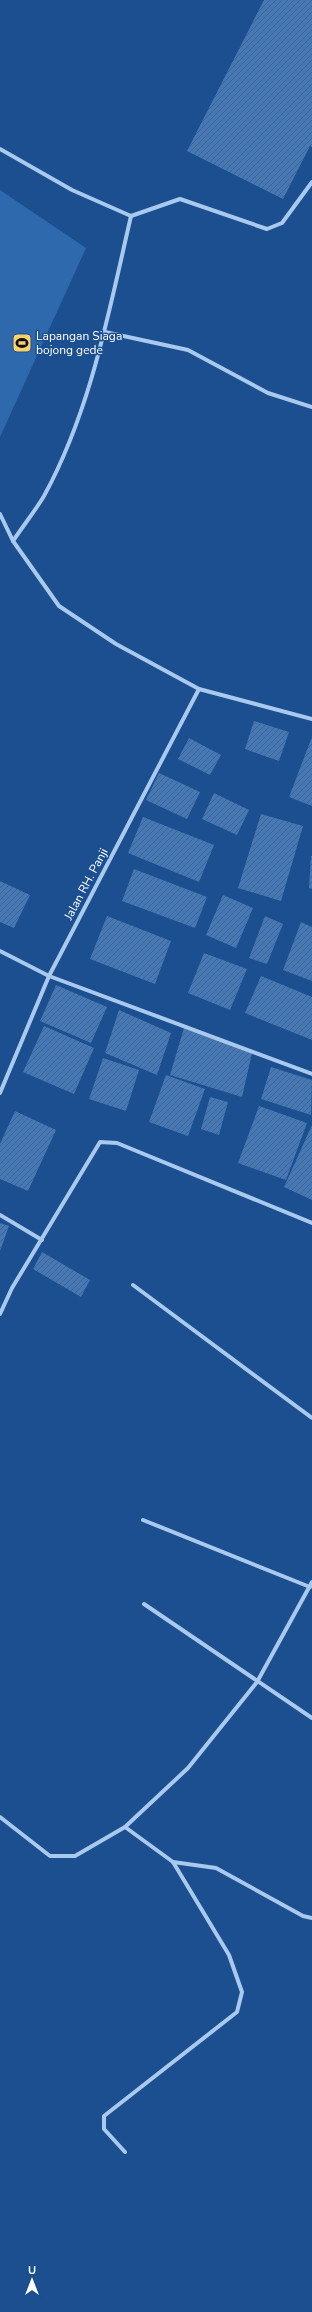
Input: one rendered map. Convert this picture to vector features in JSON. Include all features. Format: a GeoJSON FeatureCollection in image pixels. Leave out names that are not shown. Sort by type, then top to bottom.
{"type":"FeatureCollection","features":[{"type":"Feature","properties":{"kind":"street"},"geometry":{"type":"LineString","coordinates":[[0,149],[72,190],[131,216],[180,199],[267,229],[282,224],[312,182]]}},
{"type":"Feature","properties":{"kind":"street"},"geometry":{"type":"LineString","coordinates":[[13,541],[44,497],[62,457],[93,376],[131,216]]}},
{"type":"Feature","properties":{"kind":"street"},"geometry":{"type":"LineString","coordinates":[[104,332],[188,350],[268,394],[312,407]]}},
{"type":"Feature","properties":{"kind":"street"},"geometry":{"type":"LineString","coordinates":[[0,514],[13,541],[59,606],[116,644],[199,689],[312,719]]}},
{"type":"Feature","properties":{"kind":"street","name":"Jalan RH. Panji"},"geometry":{"type":"LineString","coordinates":[[0,1093],[49,976],[199,689]]}},
{"type":"Feature","properties":{"kind":"street"},"geometry":{"type":"LineString","coordinates":[[0,951],[49,976],[312,1074]]}},
{"type":"Feature","properties":{"kind":"street"},"geometry":{"type":"LineString","coordinates":[[0,1314],[12,1288],[100,1142],[117,1143],[312,1223]]}},
{"type":"Feature","properties":{"kind":"street"},"geometry":{"type":"LineString","coordinates":[[0,1215],[42,1240]]}},
{"type":"Feature","properties":{"kind":"street"},"geometry":{"type":"LineString","coordinates":[[133,1285],[312,1418]]}},
{"type":"Feature","properties":{"kind":"street"},"geometry":{"type":"LineString","coordinates":[[143,1520],[310,1587]]}},
{"type":"Feature","properties":{"kind":"street"},"geometry":{"type":"LineString","coordinates":[[0,1817],[50,1856],[75,1856],[124,1827],[188,1768],[257,1682],[312,1582]]}},
{"type":"Feature","properties":{"kind":"street"},"geometry":{"type":"LineString","coordinates":[[144,1604],[312,1718]]}},
{"type":"Feature","properties":{"kind":"street"},"geometry":{"type":"LineString","coordinates":[[124,1827],[173,1862],[229,1956],[242,1992],[237,2012],[104,2116],[104,2129],[125,2152]]}},
{"type":"Feature","properties":{"kind":"street"},"geometry":{"type":"LineString","coordinates":[[173,1862],[216,1868],[303,1916],[312,1918]]}},
{"type":"Feature","properties":{"kind":"shaded area","name":"Lapangan Siaga bojong gede"},"geometry":{"type":"Polygon","coordinates":[[[0,190],[86,248],[0,437],[0,190]]]}},
{"type":"Feature","properties":{"kind":"building"},"geometry":{"type":"Polygon","coordinates":[[[264,0],[312,0],[312,147],[310,146],[283,199],[187,151],[264,0]]]}},
{"type":"Feature","properties":{"kind":"building"},"geometry":{"type":"Polygon","coordinates":[[[254,721],[289,732],[279,761],[245,749],[254,721]]]}},
{"type":"Feature","properties":{"kind":"building"},"geometry":{"type":"Polygon","coordinates":[[[312,737],[312,806],[289,797],[312,737]]]}},
{"type":"Feature","properties":{"kind":"building"},"geometry":{"type":"Polygon","coordinates":[[[189,738],[221,755],[210,775],[178,759],[189,738]]]}},
{"type":"Feature","properties":{"kind":"building"},"geometry":{"type":"Polygon","coordinates":[[[159,773],[200,792],[187,819],[146,800],[159,773]]]}},
{"type":"Feature","properties":{"kind":"building"},"geometry":{"type":"Polygon","coordinates":[[[214,793],[249,810],[237,835],[202,819],[214,793]]]}},
{"type":"Feature","properties":{"kind":"building"},"geometry":{"type":"Polygon","coordinates":[[[261,814],[303,826],[281,901],[238,888],[261,814]]]}},
{"type":"Feature","properties":{"kind":"building"},"geometry":{"type":"Polygon","coordinates":[[[143,817],[214,845],[199,882],[128,853],[143,817]]]}},
{"type":"Feature","properties":{"kind":"building"},"geometry":{"type":"Polygon","coordinates":[[[312,856],[312,889],[309,888],[312,856]]]}},
{"type":"Feature","properties":{"kind":"building"},"geometry":{"type":"Polygon","coordinates":[[[134,869],[207,897],[195,928],[122,901],[134,869]]]}},
{"type":"Feature","properties":{"kind":"building"},"geometry":{"type":"Polygon","coordinates":[[[0,881],[30,895],[14,928],[0,922],[0,881]]]}},
{"type":"Feature","properties":{"kind":"building"},"geometry":{"type":"Polygon","coordinates":[[[223,895],[253,908],[236,948],[206,935],[223,895]]]}},
{"type":"Feature","properties":{"kind":"building"},"geometry":{"type":"Polygon","coordinates":[[[107,916],[171,941],[155,984],[90,959],[107,916]]]}},
{"type":"Feature","properties":{"kind":"building"},"geometry":{"type":"Polygon","coordinates":[[[265,916],[283,924],[267,964],[249,958],[265,916]]]}},
{"type":"Feature","properties":{"kind":"building"},"geometry":{"type":"Polygon","coordinates":[[[301,922],[312,927],[312,981],[283,970],[301,922]]]}},
{"type":"Feature","properties":{"kind":"building"},"geometry":{"type":"Polygon","coordinates":[[[204,953],[247,969],[230,1010],[188,993],[204,953]]]}},
{"type":"Feature","properties":{"kind":"building"},"geometry":{"type":"Polygon","coordinates":[[[261,976],[312,997],[312,1040],[245,1013],[261,976]]]}},
{"type":"Feature","properties":{"kind":"building"},"geometry":{"type":"Polygon","coordinates":[[[56,985],[107,1007],[91,1043],[40,1021],[56,985]]]}},
{"type":"Feature","properties":{"kind":"building"},"geometry":{"type":"Polygon","coordinates":[[[119,1010],[171,1033],[157,1075],[105,1053],[119,1010]]]}},
{"type":"Feature","properties":{"kind":"building"},"geometry":{"type":"Polygon","coordinates":[[[44,1026],[94,1048],[74,1094],[23,1072],[44,1026]]]}},
{"type":"Feature","properties":{"kind":"building"},"geometry":{"type":"Polygon","coordinates":[[[184,1028],[252,1053],[242,1097],[170,1075],[184,1028]]]}},
{"type":"Feature","properties":{"kind":"building"},"geometry":{"type":"Polygon","coordinates":[[[103,1058],[139,1070],[126,1111],[89,1099],[103,1058]]]}},
{"type":"Feature","properties":{"kind":"building"},"geometry":{"type":"Polygon","coordinates":[[[271,1067],[312,1080],[311,1115],[261,1099],[271,1067]]]}},
{"type":"Feature","properties":{"kind":"building"},"geometry":{"type":"Polygon","coordinates":[[[166,1075],[205,1089],[188,1136],[149,1122],[166,1075]]]}},
{"type":"Feature","properties":{"kind":"building"},"geometry":{"type":"Polygon","coordinates":[[[210,1097],[228,1102],[219,1135],[201,1129],[210,1097]]]}},
{"type":"Feature","properties":{"kind":"building"},"geometry":{"type":"Polygon","coordinates":[[[259,1106],[307,1123],[286,1180],[238,1163],[259,1106]]]}},
{"type":"Feature","properties":{"kind":"building"},"geometry":{"type":"Polygon","coordinates":[[[15,1111],[56,1130],[28,1191],[0,1179],[0,1144],[15,1111]]]}},
{"type":"Feature","properties":{"kind":"building"},"geometry":{"type":"Polygon","coordinates":[[[312,1125],[312,1200],[284,1187],[312,1125]]]}},
{"type":"Feature","properties":{"kind":"building"},"geometry":{"type":"Polygon","coordinates":[[[0,1223],[9,1226],[0,1251],[0,1223]]]}},
{"type":"Feature","properties":{"kind":"building"},"geometry":{"type":"Polygon","coordinates":[[[42,1252],[90,1280],[81,1297],[33,1269],[42,1252]]]}},
{"type":"Feature","properties":{"kind":"place","name":"Lapangan Siaga bojong gede"},"geometry":{"type":"Point","coordinates":[22,343]}}]}
